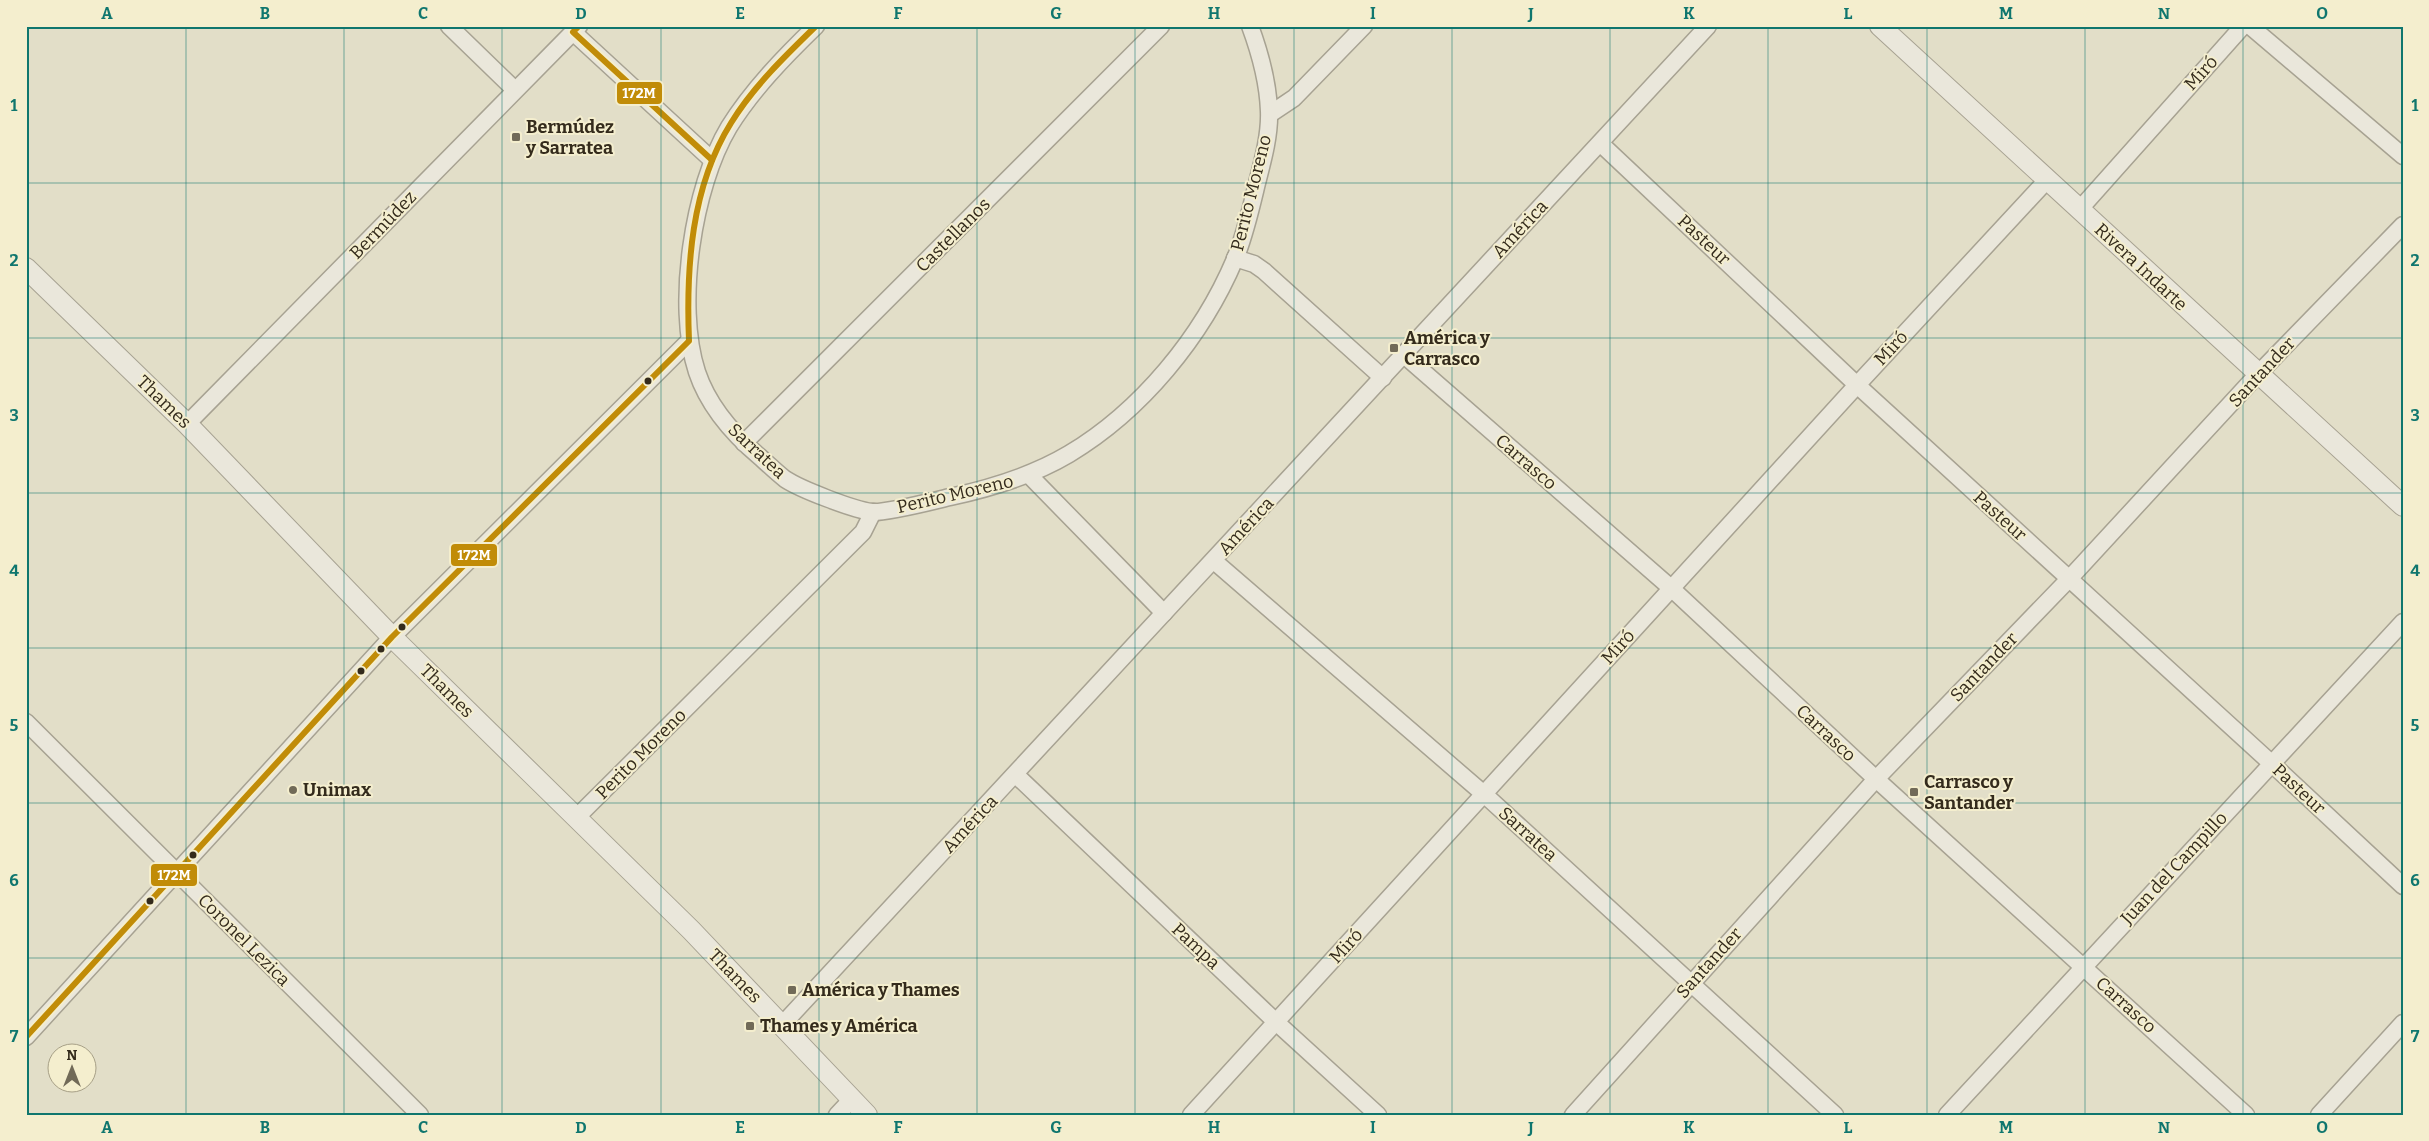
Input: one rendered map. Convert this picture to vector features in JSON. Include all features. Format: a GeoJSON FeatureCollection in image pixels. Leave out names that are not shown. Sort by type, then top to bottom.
{"type":"FeatureCollection","features":[{"type":"Feature","properties":{"kind":"street"},"geometry":{"type":"LineString","coordinates":[[449,26],[515,90]]}},
{"type":"Feature","properties":{"kind":"street","name":"Sarratea"},"geometry":{"type":"LineString","coordinates":[[816,26],[748,99],[729,128],[712,160],[692,235],[687,316],[689,340],[698,375],[710,399],[744,443],[786,480],[832,499],[873,512]]}},
{"type":"Feature","properties":{"kind":"street","name":"Castellanos"},"geometry":{"type":"LineString","coordinates":[[744,443],[1161,26]]}},
{"type":"Feature","properties":{"kind":"street"},"geometry":{"type":"LineString","coordinates":[[1250,26],[1268,92],[1270,114]]}},
{"type":"Feature","properties":{"kind":"street","name":"Perito Moreno"},"geometry":{"type":"LineString","coordinates":[[576,818],[863,532],[873,512],[982,490],[1029,475],[1069,454],[1101,433],[1162,374],[1201,323],[1235,258],[1249,217],[1270,114],[1294,98],[1364,26]]}},
{"type":"Feature","properties":{"kind":"street","name":"América"},"geometry":{"type":"LineString","coordinates":[[782,1025],[1016,775],[1708,26]]}},
{"type":"Feature","properties":{"kind":"street","name":"Rivera Indarte"},"geometry":{"type":"LineString","coordinates":[[1880,26],[2403,506]]}},
{"type":"Feature","properties":{"kind":"street","name":"Miró"},"geometry":{"type":"LineString","coordinates":[[2080,210],[2243,26]]}},
{"type":"Feature","properties":{"kind":"street"},"geometry":{"type":"LineString","coordinates":[[2250,26],[2403,156]]}},
{"type":"Feature","properties":{"kind":"street"},"geometry":{"type":"LineString","coordinates":[[576,29],[712,160]]}},
{"type":"Feature","properties":{"kind":"street","name":"Bermúdez"},"geometry":{"type":"LineString","coordinates":[[187,424],[576,29]]}},
{"type":"Feature","properties":{"kind":"street","name":"Pasteur"},"geometry":{"type":"LineString","coordinates":[[1600,143],[1857,385],[2403,886]]}},
{"type":"Feature","properties":{"kind":"street","name":"Miró"},"geometry":{"type":"LineString","coordinates":[[1191,1115],[2046,180]]}},
{"type":"Feature","properties":{"kind":"street","name":"Santander"},"geometry":{"type":"LineString","coordinates":[[1573,1115],[1876,779],[2069,579],[2258,374],[2403,225]]}},
{"type":"Feature","properties":{"kind":"street"},"geometry":{"type":"LineString","coordinates":[[1235,258],[1254,264],[1264,271],[1383,378]]}},
{"type":"Feature","properties":{"kind":"street","name":"Thames"},"geometry":{"type":"LineString","coordinates":[[26,268],[187,424],[392,636],[691,930],[867,1115]]}},
{"type":"Feature","properties":{"kind":"street"},"geometry":{"type":"LineString","coordinates":[[26,1037],[392,636],[689,340]]}},
{"type":"Feature","properties":{"kind":"street","name":"Carrasco"},"geometry":{"type":"LineString","coordinates":[[1404,355],[1671,588],[1876,779],[2246,1115]]}},
{"type":"Feature","properties":{"kind":"street"},"geometry":{"type":"LineString","coordinates":[[1029,475],[1164,613]]}},
{"type":"Feature","properties":{"kind":"street","name":"Sarratea"},"geometry":{"type":"LineString","coordinates":[[1214,561],[1485,795],[1835,1115]]}},
{"type":"Feature","properties":{"kind":"street","name":"Juan del Campillo"},"geometry":{"type":"LineString","coordinates":[[1946,1115],[2403,622]]}},
{"type":"Feature","properties":{"kind":"street","name":"Coronel Lezica"},"geometry":{"type":"LineString","coordinates":[[26,722],[420,1115]]}},
{"type":"Feature","properties":{"kind":"street","name":"Pampa"},"geometry":{"type":"LineString","coordinates":[[1016,775],[1276,1022],[1378,1115]]}},
{"type":"Feature","properties":{"kind":"street"},"geometry":{"type":"LineString","coordinates":[[2319,1115],[2403,1023]]}},
{"type":"Feature","properties":{"kind":"street"},"geometry":{"type":"LineString","coordinates":[[837,1115],[852,1099]]}},
{"type":"Feature","properties":{"kind":"transit line","name":"172M"},"geometry":{"type":"LineString","coordinates":[[579,26],[573,32],[712,160]]}},
{"type":"Feature","properties":{"kind":"transit line","name":"172M"},"geometry":{"type":"LineString","coordinates":[[26,1037],[392,637],[689,341],[690,257],[699,201],[707,174],[731,123],[749,97],[781,60],[816,26]]}},
{"type":"Feature","properties":{"kind":"place","name":"Bermúdez y Sarratea"},"geometry":{"type":"Point","coordinates":[516,137]}},
{"type":"Feature","properties":{"kind":"place","name":"América y Carrasco"},"geometry":{"type":"Point","coordinates":[1394,348]}},
{"type":"Feature","properties":{"kind":"place","name":"Unimax"},"geometry":{"type":"Point","coordinates":[293,790]}},
{"type":"Feature","properties":{"kind":"place","name":"Carrasco y Santander"},"geometry":{"type":"Point","coordinates":[1914,792]}},
{"type":"Feature","properties":{"kind":"place","name":"América y Thames"},"geometry":{"type":"Point","coordinates":[792,990]}},
{"type":"Feature","properties":{"kind":"place","name":"Thames y América"},"geometry":{"type":"Point","coordinates":[750,1026]}}]}
